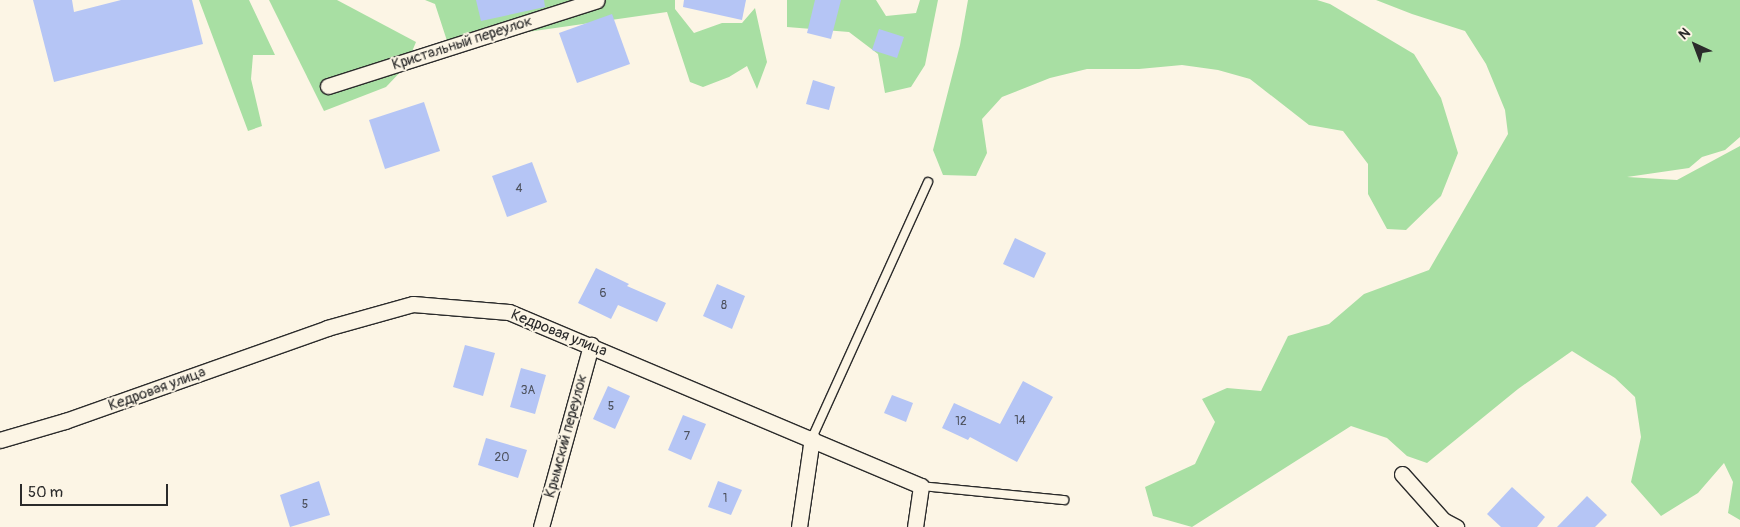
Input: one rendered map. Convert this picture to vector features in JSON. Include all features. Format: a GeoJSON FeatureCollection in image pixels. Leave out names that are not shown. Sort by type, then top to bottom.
{"type":"FeatureCollection","features":[{"type":"Feature","properties":{"kind":"street","name":"Кристальный переулок"},"geometry":{"type":"LineString","coordinates":[[328,86],[597,0]]}},
{"type":"Feature","properties":{"kind":"street","name":"Кедровая улица"},"geometry":{"type":"LineString","coordinates":[[0,440],[65,422],[327,328],[413,304],[509,312],[812,438],[921,486]]}},
{"type":"Feature","properties":{"kind":"street","name":"Крымский переулок"},"geometry":{"type":"LineString","coordinates":[[541,527],[591,345]]}},
{"type":"Feature","properties":{"kind":"street"},"geometry":{"type":"LineString","coordinates":[[799,527],[812,438]]}},
{"type":"Feature","properties":{"kind":"street"},"geometry":{"type":"LineString","coordinates":[[1402,474],[1443,520],[1456,527]]}},
{"type":"Feature","properties":{"kind":"street"},"geometry":{"type":"LineString","coordinates":[[915,527],[921,486]]}},
{"type":"Feature","properties":{"kind":"lane"},"geometry":{"type":"LineString","coordinates":[[812,438],[928,182]]}},
{"type":"Feature","properties":{"kind":"lane"},"geometry":{"type":"LineString","coordinates":[[921,486],[1064,500]]}},
{"type":"Feature","properties":{"kind":"green space"},"geometry":{"type":"Polygon","coordinates":[[[199,0],[249,0],[275,55],[253,55],[251,79],[262,126],[248,131],[199,0]]]}},
{"type":"Feature","properties":{"kind":"green space"},"geometry":{"type":"Polygon","coordinates":[[[269,0],[337,0],[416,42],[406,66],[386,87],[324,111],[269,0]]]}},
{"type":"Feature","properties":{"kind":"green space"},"geometry":{"type":"Polygon","coordinates":[[[425,0],[675,0],[675,9],[694,33],[722,23],[742,23],[755,8],[767,62],[757,89],[747,66],[729,77],[703,87],[690,82],[667,12],[506,35],[449,47],[435,4],[425,0]]]}},
{"type":"Feature","properties":{"kind":"green space"},"geometry":{"type":"Polygon","coordinates":[[[787,0],[876,0],[886,16],[916,13],[920,0],[938,0],[925,65],[911,87],[885,93],[878,54],[849,32],[787,27],[787,0]]]}},
{"type":"Feature","properties":{"kind":"green space"},"geometry":{"type":"Polygon","coordinates":[[[968,0],[1317,0],[1330,4],[1414,54],[1441,98],[1458,153],[1441,196],[1406,230],[1387,229],[1368,194],[1368,164],[1343,131],[1309,125],[1250,79],[1218,70],[1182,65],[1139,69],[1087,69],[1050,78],[1002,97],[982,119],[987,153],[976,176],[943,175],[933,150],[960,45],[968,0]]]}},
{"type":"Feature","properties":{"kind":"green space"},"geometry":{"type":"Polygon","coordinates":[[[1376,0],[1740,0],[1740,137],[1725,150],[1702,157],[1689,168],[1627,177],[1677,180],[1740,146],[1740,520],[1728,513],[1733,482],[1724,463],[1698,493],[1661,516],[1631,482],[1641,437],[1635,397],[1615,378],[1572,351],[1518,389],[1427,463],[1407,456],[1387,438],[1351,426],[1192,527],[1153,516],[1145,487],[1195,464],[1215,422],[1202,399],[1227,388],[1261,391],[1288,336],[1329,324],[1364,294],[1429,270],[1508,134],[1505,110],[1486,64],[1465,31],[1376,0]]]}},
{"type":"Feature","properties":{"kind":"building"},"geometry":{"type":"Polygon","coordinates":[[[33,0],[72,0],[74,12],[121,0],[192,0],[203,44],[54,82],[33,0]]]}},
{"type":"Feature","properties":{"kind":"building"},"geometry":{"type":"Polygon","coordinates":[[[476,0],[544,0],[545,7],[481,21],[476,0]]]}},
{"type":"Feature","properties":{"kind":"building"},"geometry":{"type":"Polygon","coordinates":[[[684,0],[746,0],[742,20],[683,7],[684,0]]]}},
{"type":"Feature","properties":{"kind":"building"},"geometry":{"type":"Polygon","coordinates":[[[815,0],[841,0],[831,39],[807,33],[815,0]]]}},
{"type":"Feature","properties":{"kind":"building"},"geometry":{"type":"Polygon","coordinates":[[[612,14],[630,64],[577,83],[559,33],[612,14]]]}},
{"type":"Feature","properties":{"kind":"building"},"geometry":{"type":"Polygon","coordinates":[[[879,29],[904,37],[897,58],[872,50],[879,29]]]}},
{"type":"Feature","properties":{"kind":"building"},"geometry":{"type":"Polygon","coordinates":[[[813,80],[835,87],[829,110],[806,104],[813,80]]]}},
{"type":"Feature","properties":{"kind":"building"},"geometry":{"type":"Polygon","coordinates":[[[424,102],[440,151],[385,169],[369,120],[424,102]]]}},
{"type":"Feature","properties":{"kind":"building"},"geometry":{"type":"Polygon","coordinates":[[[532,162],[547,202],[507,217],[492,176],[532,162]]]}},
{"type":"Feature","properties":{"kind":"building"},"geometry":{"type":"Polygon","coordinates":[[[1015,238],[1046,253],[1034,278],[1003,264],[1015,238]]]}},
{"type":"Feature","properties":{"kind":"building"},"geometry":{"type":"Polygon","coordinates":[[[596,268],[629,284],[627,286],[666,303],[657,322],[618,305],[611,319],[578,303],[596,268]]]}},
{"type":"Feature","properties":{"kind":"building"},"geometry":{"type":"Polygon","coordinates":[[[717,284],[745,296],[732,329],[703,316],[717,284]]]}},
{"type":"Feature","properties":{"kind":"building"},"geometry":{"type":"Polygon","coordinates":[[[465,345],[495,353],[483,396],[453,387],[465,345]]]}},
{"type":"Feature","properties":{"kind":"building"},"geometry":{"type":"Polygon","coordinates":[[[521,368],[546,375],[535,414],[510,407],[521,368]]]}},
{"type":"Feature","properties":{"kind":"building"},"geometry":{"type":"Polygon","coordinates":[[[1023,381],[1053,397],[1017,462],[970,437],[968,440],[942,428],[954,403],[1000,424],[1023,381]]]}},
{"type":"Feature","properties":{"kind":"building"},"geometry":{"type":"Polygon","coordinates":[[[608,386],[630,396],[615,429],[593,419],[608,386]]]}},
{"type":"Feature","properties":{"kind":"building"},"geometry":{"type":"Polygon","coordinates":[[[892,395],[913,403],[906,422],[884,413],[892,395]]]}},
{"type":"Feature","properties":{"kind":"building"},"geometry":{"type":"Polygon","coordinates":[[[683,415],[706,424],[691,460],[668,450],[683,415]]]}},
{"type":"Feature","properties":{"kind":"building"},"geometry":{"type":"Polygon","coordinates":[[[486,438],[527,450],[518,478],[478,465],[486,438]]]}},
{"type":"Feature","properties":{"kind":"building"},"geometry":{"type":"Polygon","coordinates":[[[319,481],[330,515],[290,527],[280,495],[319,481]]]}},
{"type":"Feature","properties":{"kind":"building"},"geometry":{"type":"Polygon","coordinates":[[[718,481],[742,490],[731,515],[708,507],[718,481]]]}},
{"type":"Feature","properties":{"kind":"building"},"geometry":{"type":"Polygon","coordinates":[[[1512,487],[1545,517],[1537,527],[1501,527],[1487,514],[1512,487]]]}},
{"type":"Feature","properties":{"kind":"building"},"geometry":{"type":"Polygon","coordinates":[[[1587,496],[1607,515],[1595,527],[1557,527],[1587,496]]]}}]}
